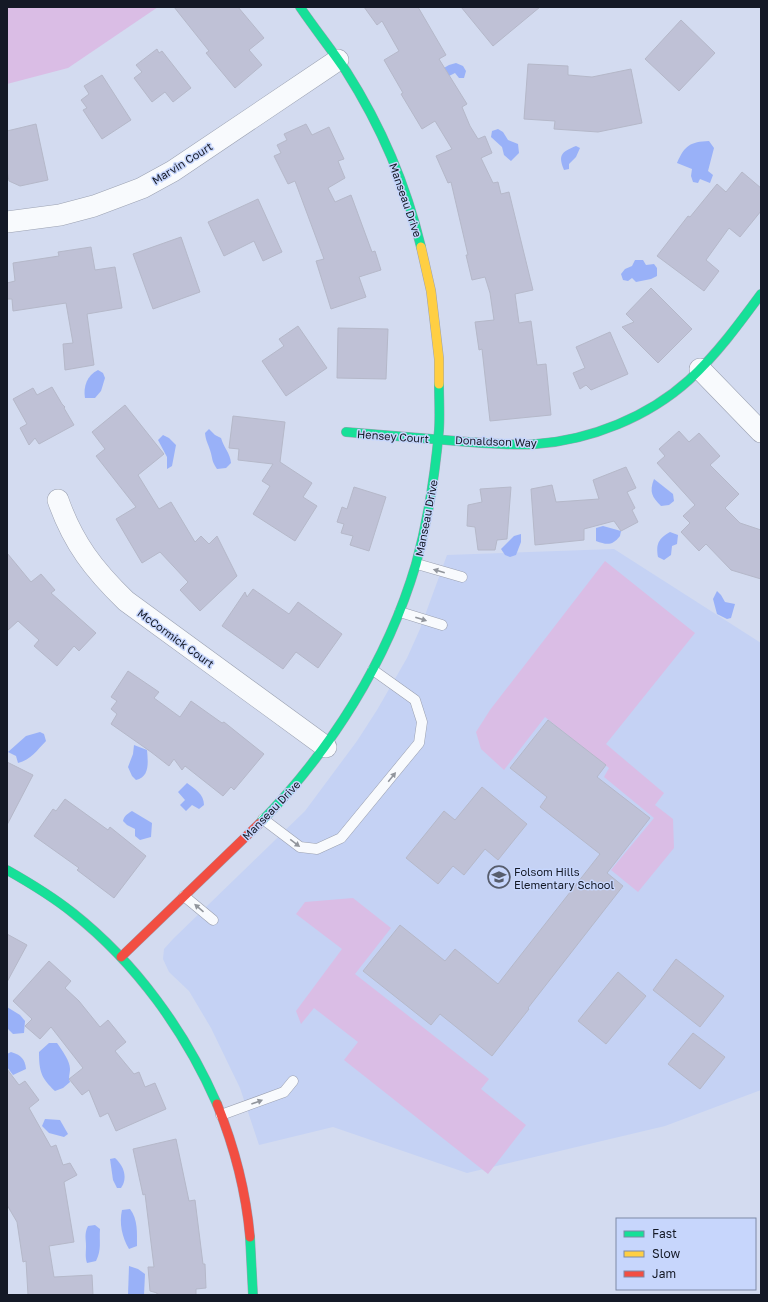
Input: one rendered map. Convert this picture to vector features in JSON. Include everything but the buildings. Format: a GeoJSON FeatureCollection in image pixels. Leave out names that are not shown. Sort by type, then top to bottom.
{"type":"FeatureCollection","features":[{"type":"Feature","properties":{"kind":"street","name":"Manseau Drive"},"geometry":{"type":"LineString","coordinates":[[121,957],[263,819],[300,780],[326,747],[360,695],[374,670],[400,612],[417,564],[428,521],[437,459],[441,396],[440,354],[435,313],[424,252],[405,192],[390,153],[362,97],[338,60],[300,7]]}},
{"type":"Feature","properties":{"kind":"street","name":"Marvin Court"},"geometry":{"type":"LineString","coordinates":[[7,222],[60,215],[94,206],[142,188],[173,171],[338,60]]}},
{"type":"Feature","properties":{"kind":"street","name":"Donaldson Way"},"geometry":{"type":"LineString","coordinates":[[439,439],[495,444],[537,444],[578,437],[618,424],[655,405],[678,389],[718,350],[761,294]]}},
{"type":"Feature","properties":{"kind":"street"},"geometry":{"type":"LineString","coordinates":[[700,369],[761,432]]}},
{"type":"Feature","properties":{"kind":"street","name":"Hensey Court"},"geometry":{"type":"LineString","coordinates":[[346,432],[439,439]]}},
{"type":"Feature","properties":{"kind":"street","name":"McCormick Court"},"geometry":{"type":"LineString","coordinates":[[58,500],[70,529],[85,555],[104,580],[126,601],[326,747]]}},
{"type":"Feature","properties":{"kind":"street"},"geometry":{"type":"LineString","coordinates":[[7,870],[21,877],[48,895],[88,925],[121,957],[160,1003],[195,1059],[221,1115],[232,1149],[244,1197],[250,1246],[253,1295]]}},
{"type":"Feature","properties":{"kind":"lane"},"geometry":{"type":"LineString","coordinates":[[417,564],[462,577]]}},
{"type":"Feature","properties":{"kind":"lane"},"geometry":{"type":"LineString","coordinates":[[400,612],[442,625]]}},
{"type":"Feature","properties":{"kind":"lane"},"geometry":{"type":"LineString","coordinates":[[263,819],[300,847],[317,849],[341,838],[419,743],[422,722],[415,700],[374,670]]}},
{"type":"Feature","properties":{"kind":"lane"},"geometry":{"type":"LineString","coordinates":[[184,896],[213,920]]}},
{"type":"Feature","properties":{"kind":"lane"},"geometry":{"type":"LineString","coordinates":[[221,1115],[284,1092],[293,1081]]}},
{"type":"Feature","properties":{"kind":"shaded area"},"geometry":{"type":"Polygon","coordinates":[[[7,7],[158,7],[68,68],[7,84],[7,7]]]}},
{"type":"Feature","properties":{"kind":"shaded area","name":"Folsom Hills Elementary School"},"geometry":{"type":"Polygon","coordinates":[[[614,549],[761,643],[761,1090],[665,1126],[467,1173],[333,1127],[259,1145],[240,1088],[211,1028],[189,991],[169,972],[163,959],[164,949],[305,811],[357,741],[407,658],[420,629],[447,555],[614,549]]]}},
{"type":"Feature","properties":{"kind":"shaded area"},"geometry":{"type":"Polygon","coordinates":[[[605,561],[695,633],[606,744],[664,793],[655,805],[673,819],[674,848],[638,892],[611,870],[654,818],[604,777],[609,768],[545,717],[504,770],[481,749],[476,732],[490,710],[605,561]]]}},
{"type":"Feature","properties":{"kind":"shaded area"},"geometry":{"type":"Polygon","coordinates":[[[353,898],[391,928],[355,974],[489,1079],[481,1089],[526,1125],[488,1174],[344,1060],[358,1042],[314,1008],[301,1024],[296,1011],[342,949],[296,914],[305,902],[353,898]]]}},
{"type":"Feature","properties":{"kind":"water"},"geometry":{"type":"Polygon","coordinates":[[[456,63],[463,66],[466,71],[464,78],[459,78],[455,73],[441,80],[437,72],[456,63]]]}},
{"type":"Feature","properties":{"kind":"water"},"geometry":{"type":"Polygon","coordinates":[[[498,129],[503,132],[508,140],[518,144],[519,153],[511,161],[504,155],[502,147],[491,137],[492,131],[498,129]]]}},
{"type":"Feature","properties":{"kind":"water"},"geometry":{"type":"Polygon","coordinates":[[[709,141],[714,148],[708,171],[713,175],[710,183],[700,179],[698,183],[693,182],[691,176],[692,169],[677,163],[686,148],[697,142],[709,141]]]}},
{"type":"Feature","properties":{"kind":"water"},"geometry":{"type":"Polygon","coordinates":[[[576,146],[580,148],[576,157],[569,164],[569,169],[564,170],[561,161],[562,155],[567,150],[576,146]]]}},
{"type":"Feature","properties":{"kind":"water"},"geometry":{"type":"Polygon","coordinates":[[[635,260],[643,260],[646,265],[654,264],[657,268],[657,276],[651,279],[636,282],[632,278],[628,281],[623,280],[621,274],[625,269],[632,266],[635,260]]]}},
{"type":"Feature","properties":{"kind":"water"},"geometry":{"type":"Polygon","coordinates":[[[98,370],[103,373],[105,378],[101,391],[95,398],[85,398],[85,386],[91,375],[98,370]]]}},
{"type":"Feature","properties":{"kind":"water"},"geometry":{"type":"Polygon","coordinates":[[[209,429],[221,438],[228,453],[231,463],[226,468],[217,469],[214,464],[205,436],[205,433],[209,429]]]}},
{"type":"Feature","properties":{"kind":"water"},"geometry":{"type":"Polygon","coordinates":[[[163,435],[169,438],[176,445],[172,466],[167,469],[167,457],[158,440],[163,435]]]}},
{"type":"Feature","properties":{"kind":"water"},"geometry":{"type":"Polygon","coordinates":[[[654,479],[673,494],[674,501],[669,505],[661,506],[655,500],[652,494],[654,479]]]}},
{"type":"Feature","properties":{"kind":"water"},"geometry":{"type":"Polygon","coordinates":[[[603,526],[621,531],[620,536],[614,542],[609,544],[596,541],[596,528],[603,526]]]}},
{"type":"Feature","properties":{"kind":"water"},"geometry":{"type":"Polygon","coordinates":[[[670,532],[678,535],[677,544],[672,546],[671,555],[664,560],[658,557],[657,549],[660,540],[670,532]]]}},
{"type":"Feature","properties":{"kind":"water"},"geometry":{"type":"Polygon","coordinates":[[[521,534],[521,542],[516,555],[510,557],[505,555],[501,549],[514,536],[521,534]]]}},
{"type":"Feature","properties":{"kind":"water"},"geometry":{"type":"Polygon","coordinates":[[[717,591],[725,602],[735,604],[731,618],[727,619],[717,614],[713,599],[717,591]]]}},
{"type":"Feature","properties":{"kind":"water"},"geometry":{"type":"Polygon","coordinates":[[[40,732],[44,734],[46,741],[27,760],[18,763],[16,756],[8,752],[26,736],[40,732]]]}},
{"type":"Feature","properties":{"kind":"water"},"geometry":{"type":"Polygon","coordinates":[[[134,745],[147,750],[148,759],[144,776],[136,780],[132,776],[128,767],[133,754],[134,745]]]}},
{"type":"Feature","properties":{"kind":"water"},"geometry":{"type":"Polygon","coordinates":[[[187,783],[198,792],[204,801],[204,805],[199,809],[192,805],[186,811],[180,805],[185,800],[178,792],[187,783]]]}},
{"type":"Feature","properties":{"kind":"water"},"geometry":{"type":"Polygon","coordinates":[[[132,811],[152,823],[151,837],[140,840],[135,836],[135,829],[123,821],[126,815],[132,811]]]}},
{"type":"Feature","properties":{"kind":"water"},"geometry":{"type":"Polygon","coordinates":[[[7,1007],[20,1015],[25,1021],[24,1033],[13,1034],[7,1028],[7,1007]]]}},
{"type":"Feature","properties":{"kind":"water"},"geometry":{"type":"Polygon","coordinates":[[[49,1043],[57,1043],[70,1066],[70,1082],[63,1088],[55,1091],[44,1078],[40,1069],[39,1052],[49,1043]]]}},
{"type":"Feature","properties":{"kind":"water"},"geometry":{"type":"Polygon","coordinates":[[[11,1052],[22,1058],[26,1069],[13,1075],[7,1067],[7,1054],[11,1052]]]}},
{"type":"Feature","properties":{"kind":"water"},"geometry":{"type":"Polygon","coordinates":[[[45,1119],[60,1120],[68,1134],[64,1137],[49,1133],[42,1126],[45,1119]]]}},
{"type":"Feature","properties":{"kind":"water"},"geometry":{"type":"Polygon","coordinates":[[[115,1158],[123,1168],[125,1176],[121,1188],[117,1188],[113,1180],[110,1159],[115,1158]]]}},
{"type":"Feature","properties":{"kind":"water"},"geometry":{"type":"Polygon","coordinates":[[[130,1209],[136,1222],[137,1246],[129,1249],[123,1235],[121,1220],[122,1210],[130,1209]]]}},
{"type":"Feature","properties":{"kind":"water"},"geometry":{"type":"Polygon","coordinates":[[[95,1225],[100,1229],[99,1253],[96,1261],[87,1263],[86,1232],[88,1226],[95,1225]]]}},
{"type":"Feature","properties":{"kind":"water"},"geometry":{"type":"Polygon","coordinates":[[[129,1266],[138,1269],[145,1274],[144,1295],[128,1295],[129,1266]]]}},
{"type":"Feature","properties":{"kind":"traffic: fast"},"geometry":{"type":"LineString","coordinates":[[300,7],[346,71],[381,134],[400,178],[421,247]]}},
{"type":"Feature","properties":{"kind":"traffic: fast"},"geometry":{"type":"LineString","coordinates":[[346,432],[516,445],[557,442],[598,432],[656,405],[689,380],[736,328],[761,294]]}},
{"type":"Feature","properties":{"kind":"traffic: fast"},"geometry":{"type":"LineString","coordinates":[[260,823],[310,766],[354,703],[373,670],[404,600],[416,564],[430,497],[439,430],[439,384]]}},
{"type":"Feature","properties":{"kind":"traffic: fast"},"geometry":{"type":"LineString","coordinates":[[7,870],[41,890],[73,913],[118,954],[138,976],[157,1000],[190,1050],[217,1104]]}},
{"type":"Feature","properties":{"kind":"traffic: fast"},"geometry":{"type":"LineString","coordinates":[[250,1237],[253,1295]]}},
{"type":"Feature","properties":{"kind":"traffic: slow"},"geometry":{"type":"LineString","coordinates":[[421,247],[431,291],[439,359],[439,384]]}},
{"type":"Feature","properties":{"kind":"traffic: jam"},"geometry":{"type":"LineString","coordinates":[[121,957],[260,823]]}},
{"type":"Feature","properties":{"kind":"traffic: jam"},"geometry":{"type":"LineString","coordinates":[[217,1104],[229,1136],[238,1169],[246,1203],[250,1237]]}},
{"type":"Feature","properties":{"kind":"place","name":"Folsom Hills Elementary School"},"geometry":{"type":"Point","coordinates":[499,877]}}]}
